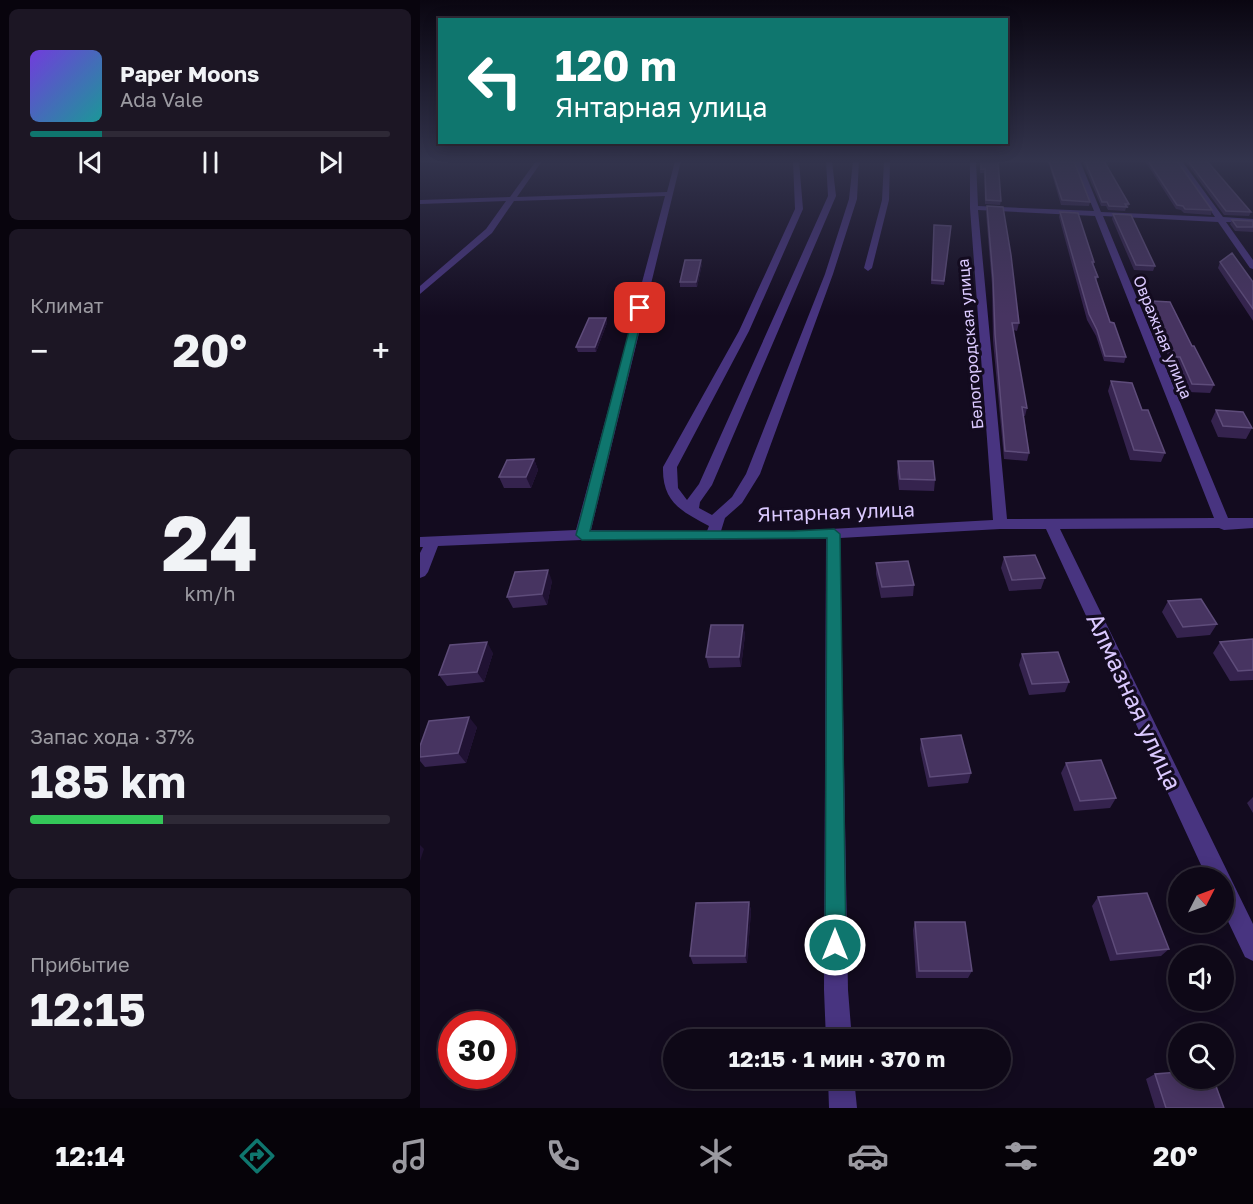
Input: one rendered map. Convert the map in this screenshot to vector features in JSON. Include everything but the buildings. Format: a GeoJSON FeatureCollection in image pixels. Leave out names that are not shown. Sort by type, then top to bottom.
{"type":"FeatureCollection","features":[{"type":"Feature","properties":{"kind":"street"},"geometry":{"type":"LineString","coordinates":[[420,291],[489,231],[503,213]]}},
{"type":"Feature","properties":{"kind":"street"},"geometry":{"type":"LineString","coordinates":[[582,535],[663,213]]}},
{"type":"Feature","properties":{"kind":"street"},"geometry":{"type":"LineString","coordinates":[[797,213],[744,331],[670,467],[668,483],[675,496],[714,529],[719,516],[736,500],[753,474],[832,264],[848,213]]}},
{"type":"Feature","properties":{"kind":"street"},"geometry":{"type":"LineString","coordinates":[[692,510],[693,501],[705,485],[825,213]]}},
{"type":"Feature","properties":{"kind":"street"},"geometry":{"type":"LineString","coordinates":[[868,268],[881,213]]}},
{"type":"Feature","properties":{"kind":"street","name":"Белогородская улица"},"geometry":{"type":"LineString","coordinates":[[974,213],[1000,524]]}},
{"type":"Feature","properties":{"kind":"street"},"geometry":{"type":"LineString","coordinates":[[1070,213],[1253,221]]}},
{"type":"Feature","properties":{"kind":"street"},"geometry":{"type":"LineString","coordinates":[[1217,213],[1253,266]]}},
{"type":"Feature","properties":{"kind":"street","name":"Овражная улица"},"geometry":{"type":"LineString","coordinates":[[1097,214],[1224,525]]}},
{"type":"Feature","properties":{"kind":"street","name":"Янтарная улица"},"geometry":{"type":"LineString","coordinates":[[426,542],[714,529],[834,534],[1000,524],[1224,525],[1253,523]]}},
{"type":"Feature","properties":{"kind":"street","name":"Алмазная улица"},"geometry":{"type":"LineString","coordinates":[[1051,524],[1214,867]]}},
{"type":"Feature","properties":{"kind":"street"},"geometry":{"type":"LineString","coordinates":[[834,534],[838,1029]]}},
{"type":"Feature","properties":{"kind":"street"},"geometry":{"type":"LineString","coordinates":[[420,572],[426,542]]}},
{"type":"Feature","properties":{"kind":"street"},"geometry":{"type":"LineString","coordinates":[[1234,909],[1253,949]]}},
{"type":"Feature","properties":{"kind":"street"},"geometry":{"type":"LineString","coordinates":[[842,1089],[843,1108]]}},
{"type":"Feature","properties":{"kind":"route"},"geometry":{"type":"LineString","coordinates":[[640,308],[582,535],[794,536],[834,534],[835,945]]}}]}
